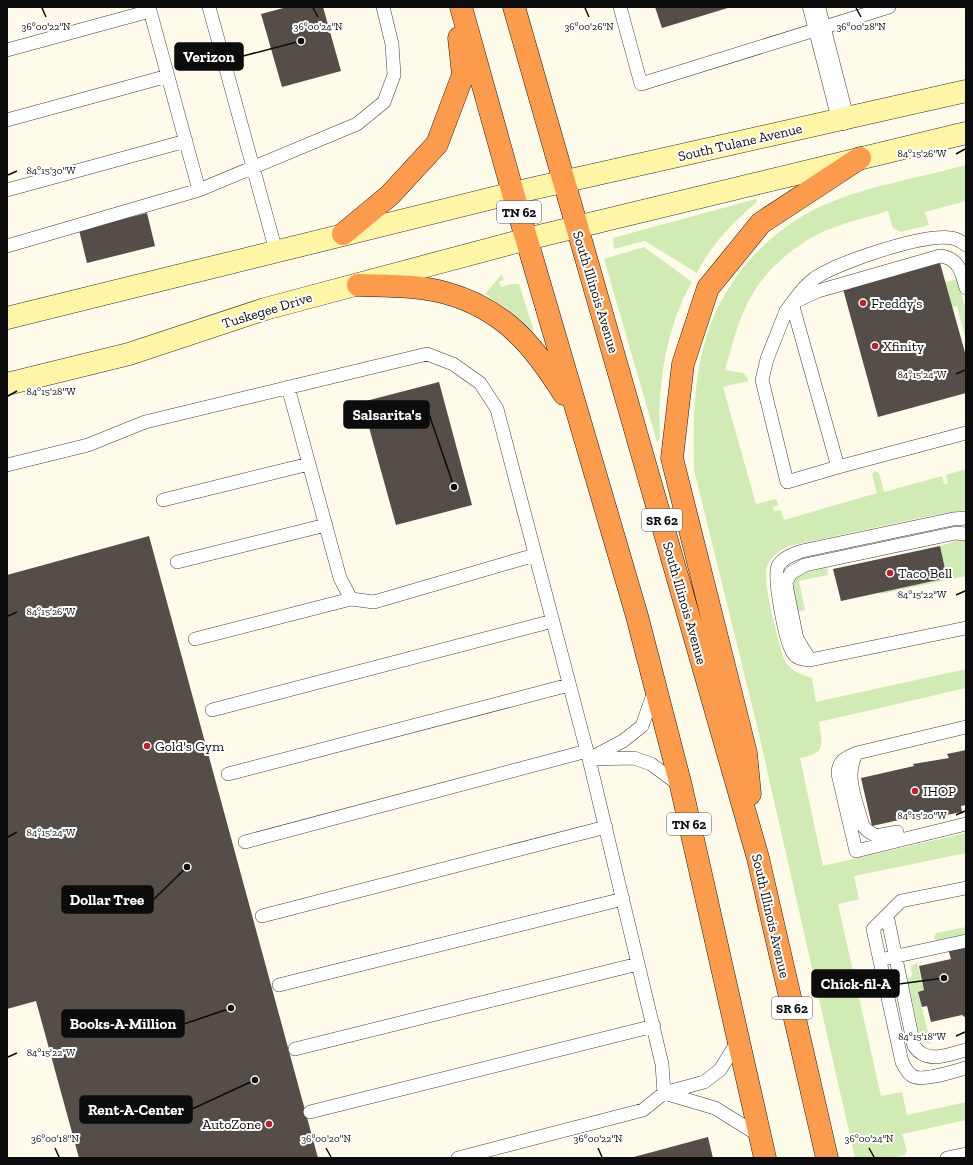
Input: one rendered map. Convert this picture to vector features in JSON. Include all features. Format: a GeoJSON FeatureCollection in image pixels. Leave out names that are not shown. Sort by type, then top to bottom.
{"type":"FeatureCollection","features":[{"type":"Feature","properties":{"kind":"highway"},"geometry":{"type":"LineString","coordinates":[[343,234],[390,195],[437,144],[463,75],[454,7]]}},
{"type":"Feature","properties":{"kind":"highway","name":"TN 62"},"geometry":{"type":"LineString","coordinates":[[461,7],[513,194],[635,608],[681,786],[765,1158]]}},
{"type":"Feature","properties":{"kind":"highway","name":"South Illinois Avenue"},"geometry":{"type":"LineString","coordinates":[[514,7],[758,858],[827,1158]]}},
{"type":"Feature","properties":{"kind":"highway"},"geometry":{"type":"LineString","coordinates":[[758,858],[746,753],[672,458],[683,364],[708,288],[761,223],[860,158]]}},
{"type":"Feature","properties":{"kind":"highway"},"geometry":{"type":"LineString","coordinates":[[358,285],[416,288],[446,293],[474,304],[502,320],[526,341],[545,364],[578,417]]}},
{"type":"Feature","properties":{"kind":"street"},"geometry":{"type":"LineString","coordinates":[[814,7],[843,118]]}},
{"type":"Feature","properties":{"kind":"street","name":"South Tulane Avenue"},"geometry":{"type":"LineString","coordinates":[[513,194],[966,91]]}},
{"type":"Feature","properties":{"kind":"street"},"geometry":{"type":"LineString","coordinates":[[527,239],[966,133]]}},
{"type":"Feature","properties":{"kind":"street"},"geometry":{"type":"LineString","coordinates":[[7,318],[343,234],[513,194]]}},
{"type":"Feature","properties":{"kind":"street","name":"Tuskegee Drive"},"geometry":{"type":"LineString","coordinates":[[7,384],[129,354],[266,309],[527,239]]}},
{"type":"Feature","properties":{"kind":"lane"},"geometry":{"type":"LineString","coordinates":[[209,7],[276,251]]}},
{"type":"Feature","properties":{"kind":"lane"},"geometry":{"type":"LineString","coordinates":[[7,246],[199,190],[357,124],[384,102],[394,75],[392,44],[383,7]]}},
{"type":"Feature","properties":{"kind":"lane"},"geometry":{"type":"LineString","coordinates":[[620,7],[641,84],[889,7]]}},
{"type":"Feature","properties":{"kind":"lane"},"geometry":{"type":"LineString","coordinates":[[7,50],[150,9],[199,190]]}},
{"type":"Feature","properties":{"kind":"lane"},"geometry":{"type":"LineString","coordinates":[[7,120],[168,76]]}},
{"type":"Feature","properties":{"kind":"lane"},"geometry":{"type":"LineString","coordinates":[[7,190],[186,141]]}},
{"type":"Feature","properties":{"kind":"lane"},"geometry":{"type":"LineString","coordinates":[[966,245],[952,238],[936,238],[879,252],[825,272],[805,286],[786,311],[767,359],[762,380],[787,482],[966,433]]}},
{"type":"Feature","properties":{"kind":"lane"},"geometry":{"type":"LineString","coordinates":[[792,303],[818,291],[940,256],[950,258],[956,262],[961,270],[966,288]]}},
{"type":"Feature","properties":{"kind":"lane"},"geometry":{"type":"LineString","coordinates":[[792,303],[838,467]]}},
{"type":"Feature","properties":{"kind":"lane"},"geometry":{"type":"LineString","coordinates":[[7,465],[88,445],[145,422],[427,354],[454,364],[480,383],[497,409],[588,755],[654,1026],[662,1064],[664,1093]]}},
{"type":"Feature","properties":{"kind":"lane"},"geometry":{"type":"LineString","coordinates":[[288,387],[340,578],[351,599]]}},
{"type":"Feature","properties":{"kind":"lane"},"geometry":{"type":"LineString","coordinates":[[163,500],[309,464]]}},
{"type":"Feature","properties":{"kind":"lane"},"geometry":{"type":"LineString","coordinates":[[966,518],[953,519],[802,551],[784,559],[778,566],[776,576],[787,638],[792,652],[798,658],[810,660],[966,628]]}},
{"type":"Feature","properties":{"kind":"lane"},"geometry":{"type":"LineString","coordinates":[[177,562],[326,525]]}},
{"type":"Feature","properties":{"kind":"lane"},"geometry":{"type":"LineString","coordinates":[[810,660],[797,639],[786,582],[791,573],[805,566],[956,533],[966,534]]}},
{"type":"Feature","properties":{"kind":"lane"},"geometry":{"type":"LineString","coordinates":[[195,639],[351,599],[374,602],[535,555]]}},
{"type":"Feature","properties":{"kind":"lane"},"geometry":{"type":"LineString","coordinates":[[212,710],[553,621]]}},
{"type":"Feature","properties":{"kind":"lane"},"geometry":{"type":"LineString","coordinates":[[228,774],[569,685]]}},
{"type":"Feature","properties":{"kind":"lane"},"geometry":{"type":"LineString","coordinates":[[244,842],[588,755],[623,741],[642,726],[656,688]]}},
{"type":"Feature","properties":{"kind":"lane"},"geometry":{"type":"LineString","coordinates":[[966,727],[857,753],[841,761],[838,767],[838,774],[856,851],[966,824]]}},
{"type":"Feature","properties":{"kind":"lane"},"geometry":{"type":"LineString","coordinates":[[857,753],[851,762],[850,774],[863,826],[876,836],[966,816]]}},
{"type":"Feature","properties":{"kind":"lane"},"geometry":{"type":"LineString","coordinates":[[588,755],[634,758],[651,764],[681,786]]}},
{"type":"Feature","properties":{"kind":"lane"},"geometry":{"type":"LineString","coordinates":[[262,916],[606,827]]}},
{"type":"Feature","properties":{"kind":"lane"},"geometry":{"type":"LineString","coordinates":[[966,888],[901,901],[872,929],[902,1062],[908,1072],[916,1078],[923,1078],[966,1068]]}},
{"type":"Feature","properties":{"kind":"lane"},"geometry":{"type":"LineString","coordinates":[[279,985],[623,899]]}},
{"type":"Feature","properties":{"kind":"lane"},"geometry":{"type":"LineString","coordinates":[[887,915],[914,1046],[921,1055],[931,1058],[966,1050]]}},
{"type":"Feature","properties":{"kind":"lane"},"geometry":{"type":"LineString","coordinates":[[879,960],[966,941]]}},
{"type":"Feature","properties":{"kind":"lane"},"geometry":{"type":"LineString","coordinates":[[295,1049],[638,964]]}},
{"type":"Feature","properties":{"kind":"lane"},"geometry":{"type":"LineString","coordinates":[[310,1112],[654,1026]]}},
{"type":"Feature","properties":{"kind":"lane"},"geometry":{"type":"LineString","coordinates":[[458,1158],[643,1110],[664,1093],[704,1082],[715,1074],[720,1070],[739,1039]]}},
{"type":"Feature","properties":{"kind":"lane"},"geometry":{"type":"LineString","coordinates":[[664,1093],[715,1108],[760,1136]]}},
{"type":"Feature","properties":{"kind":"lane"},"geometry":{"type":"LineString","coordinates":[[947,1158],[966,1154]]}},
{"type":"Feature","properties":{"kind":"green space"},"geometry":{"type":"Polygon","coordinates":[[[966,165],[966,201],[925,212],[929,225],[901,232],[893,228],[888,211],[842,224],[827,230],[796,247],[777,263],[761,281],[749,299],[737,329],[725,370],[743,373],[748,378],[748,381],[723,387],[756,504],[776,499],[779,505],[773,507],[774,511],[781,510],[784,520],[877,493],[872,474],[875,471],[879,473],[884,492],[942,476],[944,484],[948,483],[946,475],[966,469],[966,510],[934,515],[789,546],[776,554],[767,566],[766,574],[769,597],[774,624],[783,657],[788,665],[795,671],[812,678],[816,702],[966,669],[966,688],[819,722],[821,747],[815,754],[800,758],[823,866],[966,833],[966,853],[854,876],[859,899],[838,904],[881,1096],[902,1092],[907,1115],[966,1102],[966,1120],[902,1134],[907,1151],[905,1155],[891,1158],[855,1158],[758,730],[694,470],[694,420],[696,387],[698,370],[706,338],[714,316],[725,294],[738,274],[771,239],[790,224],[831,202],[880,186],[966,165]]]}},
{"type":"Feature","properties":{"kind":"green space"},"geometry":{"type":"Polygon","coordinates":[[[756,199],[757,202],[731,226],[716,244],[697,273],[645,241],[614,249],[613,238],[756,199]]]}},
{"type":"Feature","properties":{"kind":"green space"},"geometry":{"type":"Polygon","coordinates":[[[644,247],[692,282],[683,299],[676,318],[665,357],[660,398],[660,438],[657,442],[604,259],[644,247]]]}},
{"type":"Feature","properties":{"kind":"green space"},"geometry":{"type":"Polygon","coordinates":[[[502,274],[504,280],[499,282],[501,287],[519,284],[534,331],[533,332],[507,309],[485,294],[502,274]]]}},
{"type":"Feature","properties":{"kind":"green space"},"geometry":{"type":"Polygon","coordinates":[[[958,279],[966,311],[966,341],[957,306],[952,307],[945,282],[958,279]]]}},
{"type":"Feature","properties":{"kind":"green space"},"geometry":{"type":"Polygon","coordinates":[[[959,540],[966,541],[966,576],[881,594],[880,592],[947,578],[940,546],[959,540]]]}},
{"type":"Feature","properties":{"kind":"green space"},"geometry":{"type":"Polygon","coordinates":[[[827,568],[828,575],[799,581],[805,610],[798,611],[793,587],[796,577],[802,573],[827,568]]]}},
{"type":"Feature","properties":{"kind":"green space"},"geometry":{"type":"Polygon","coordinates":[[[966,927],[966,934],[937,940],[934,938],[936,933],[966,927]]]}},
{"type":"Feature","properties":{"kind":"green space"},"geometry":{"type":"Polygon","coordinates":[[[917,963],[924,990],[918,992],[931,1044],[926,1043],[924,1035],[920,1036],[907,978],[912,977],[911,966],[917,963]]]}},
{"type":"Feature","properties":{"kind":"building"},"geometry":{"type":"Polygon","coordinates":[[[287,7],[323,7],[341,71],[282,87],[261,14],[287,7]]]}},
{"type":"Feature","properties":{"kind":"building"},"geometry":{"type":"Polygon","coordinates":[[[655,7],[731,7],[662,28],[655,7]]]}},
{"type":"Feature","properties":{"kind":"building"},"geometry":{"type":"Polygon","coordinates":[[[147,213],[155,246],[87,263],[79,230],[147,213]]]}},
{"type":"Feature","properties":{"kind":"building"},"geometry":{"type":"Polygon","coordinates":[[[940,263],[966,356],[966,393],[878,417],[843,289],[940,263]]]}},
{"type":"Feature","properties":{"kind":"building"},"geometry":{"type":"Polygon","coordinates":[[[439,382],[472,505],[396,525],[362,402],[439,382]]]}},
{"type":"Feature","properties":{"kind":"building"},"geometry":{"type":"Polygon","coordinates":[[[149,536],[318,1158],[79,1158],[36,1001],[7,1009],[7,575],[149,536]]]}},
{"type":"Feature","properties":{"kind":"building","name":"Taco Bell"},"geometry":{"type":"Polygon","coordinates":[[[940,546],[947,578],[841,601],[833,569],[940,546]]]}},
{"type":"Feature","properties":{"kind":"building","name":"IHOP"},"geometry":{"type":"Polygon","coordinates":[[[966,750],[966,805],[961,806],[962,812],[936,817],[935,812],[872,826],[861,778],[914,766],[913,764],[949,758],[947,754],[966,750]]]}},
{"type":"Feature","properties":{"kind":"building"},"geometry":{"type":"Polygon","coordinates":[[[966,943],[966,1018],[962,1015],[931,1022],[927,1006],[922,1007],[918,992],[924,990],[919,966],[951,959],[948,949],[966,943]]]}},
{"type":"Feature","properties":{"kind":"building"},"geometry":{"type":"Polygon","coordinates":[[[708,1137],[713,1158],[630,1158],[708,1137]]]}},
{"type":"Feature","properties":{"kind":"place","name":"Verizon"},"geometry":{"type":"Point","coordinates":[301,41]}},
{"type":"Feature","properties":{"kind":"place","name":"Freddy's"},"geometry":{"type":"Point","coordinates":[863,303]}},
{"type":"Feature","properties":{"kind":"place","name":"Xfinity"},"geometry":{"type":"Point","coordinates":[875,346]}},
{"type":"Feature","properties":{"kind":"place","name":"Salsarita's"},"geometry":{"type":"Point","coordinates":[454,487]}},
{"type":"Feature","properties":{"kind":"place","name":"Taco Bell"},"geometry":{"type":"Point","coordinates":[890,573]}},
{"type":"Feature","properties":{"kind":"place","name":"Gold's Gym"},"geometry":{"type":"Point","coordinates":[147,746]}},
{"type":"Feature","properties":{"kind":"place","name":"IHOP"},"geometry":{"type":"Point","coordinates":[915,791]}},
{"type":"Feature","properties":{"kind":"place","name":"Dollar Tree"},"geometry":{"type":"Point","coordinates":[187,867]}},
{"type":"Feature","properties":{"kind":"place","name":"Chick-fil-A"},"geometry":{"type":"Point","coordinates":[944,978]}},
{"type":"Feature","properties":{"kind":"place","name":"Books-A-Million"},"geometry":{"type":"Point","coordinates":[231,1008]}},
{"type":"Feature","properties":{"kind":"place","name":"Rent-A-Center"},"geometry":{"type":"Point","coordinates":[255,1080]}},
{"type":"Feature","properties":{"kind":"place","name":"AutoZone"},"geometry":{"type":"Point","coordinates":[269,1124]}}]}
